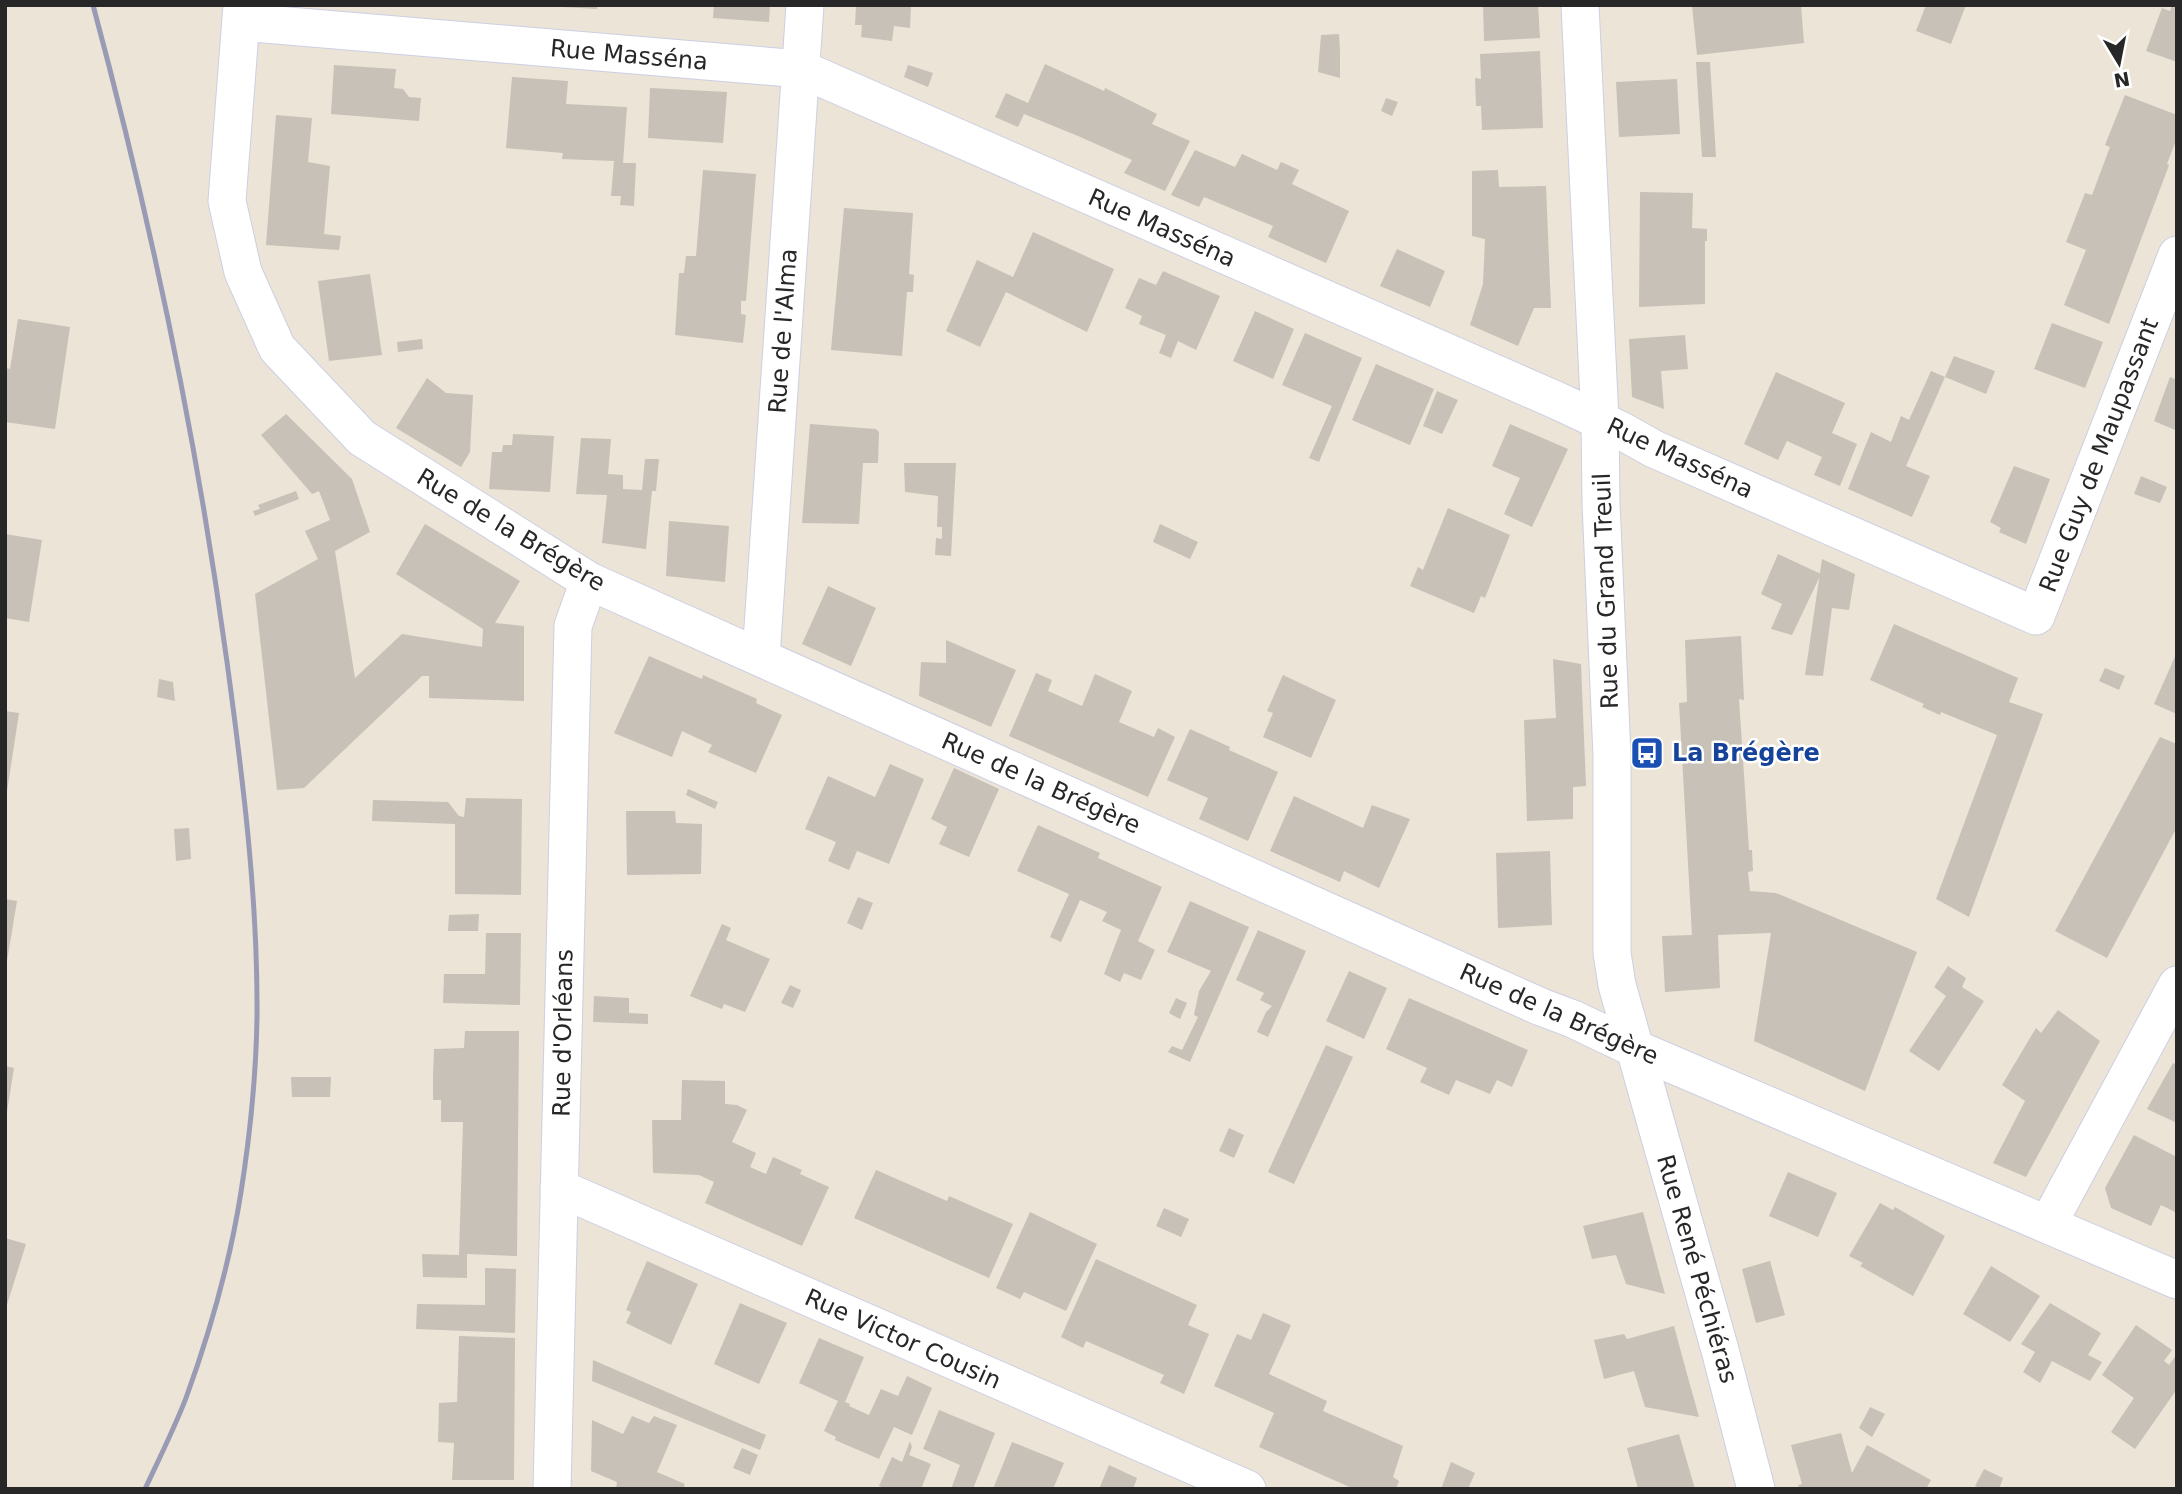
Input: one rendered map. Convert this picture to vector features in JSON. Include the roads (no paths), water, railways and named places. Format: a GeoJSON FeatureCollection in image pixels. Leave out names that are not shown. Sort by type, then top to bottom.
{"type":"FeatureCollection","features":[{"type":"Feature","properties":{"kind":"street","name":"Rue de l'Alma"},"geometry":{"type":"LineString","coordinates":[[761,657],[805,5]]}},
{"type":"Feature","properties":{"kind":"street","name":"Rue du Grand Treuil"},"geometry":{"type":"LineString","coordinates":[[1580,5],[1600,420],[1612,757],[1612,953],[1617,985],[1636,1049]]}},
{"type":"Feature","properties":{"kind":"street","name":"Rue Masséna"},"geometry":{"type":"LineString","coordinates":[[241,14],[801,69],[1600,420],[1654,449],[2036,616]]}},
{"type":"Feature","properties":{"kind":"street","name":"Rue de la Brégère"},"geometry":{"type":"LineString","coordinates":[[241,14],[228,201],[243,272],[277,348],[362,438],[589,581],[1636,1049],[2177,1279]]}},
{"type":"Feature","properties":{"kind":"street","name":"Rue Guy de Maupassant"},"geometry":{"type":"LineString","coordinates":[[2036,616],[2177,255]]}},
{"type":"Feature","properties":{"kind":"street","name":"Rue d'Orléans"},"geometry":{"type":"LineString","coordinates":[[552,1489],[573,626],[589,581]]}},
{"type":"Feature","properties":{"kind":"street"},"geometry":{"type":"LineString","coordinates":[[2048,1224],[2177,985]]}},
{"type":"Feature","properties":{"kind":"street","name":"Rue René Péchiéras"},"geometry":{"type":"LineString","coordinates":[[1636,1049],[1756,1489]]}},
{"type":"Feature","properties":{"kind":"street","name":"Rue Victor Cousin"},"geometry":{"type":"LineString","coordinates":[[559,1188],[1247,1489]]}},
{"type":"Feature","properties":{"kind":"railway"},"geometry":{"type":"LineString","coordinates":[[93,5],[153,249],[202,496],[244,795],[257,973],[252,1105],[231,1244],[195,1373],[145,1489]]}},
{"type":"Feature","properties":{"kind":"place","name":"La Brégère"},"geometry":{"type":"Point","coordinates":[1647,753]}}]}
